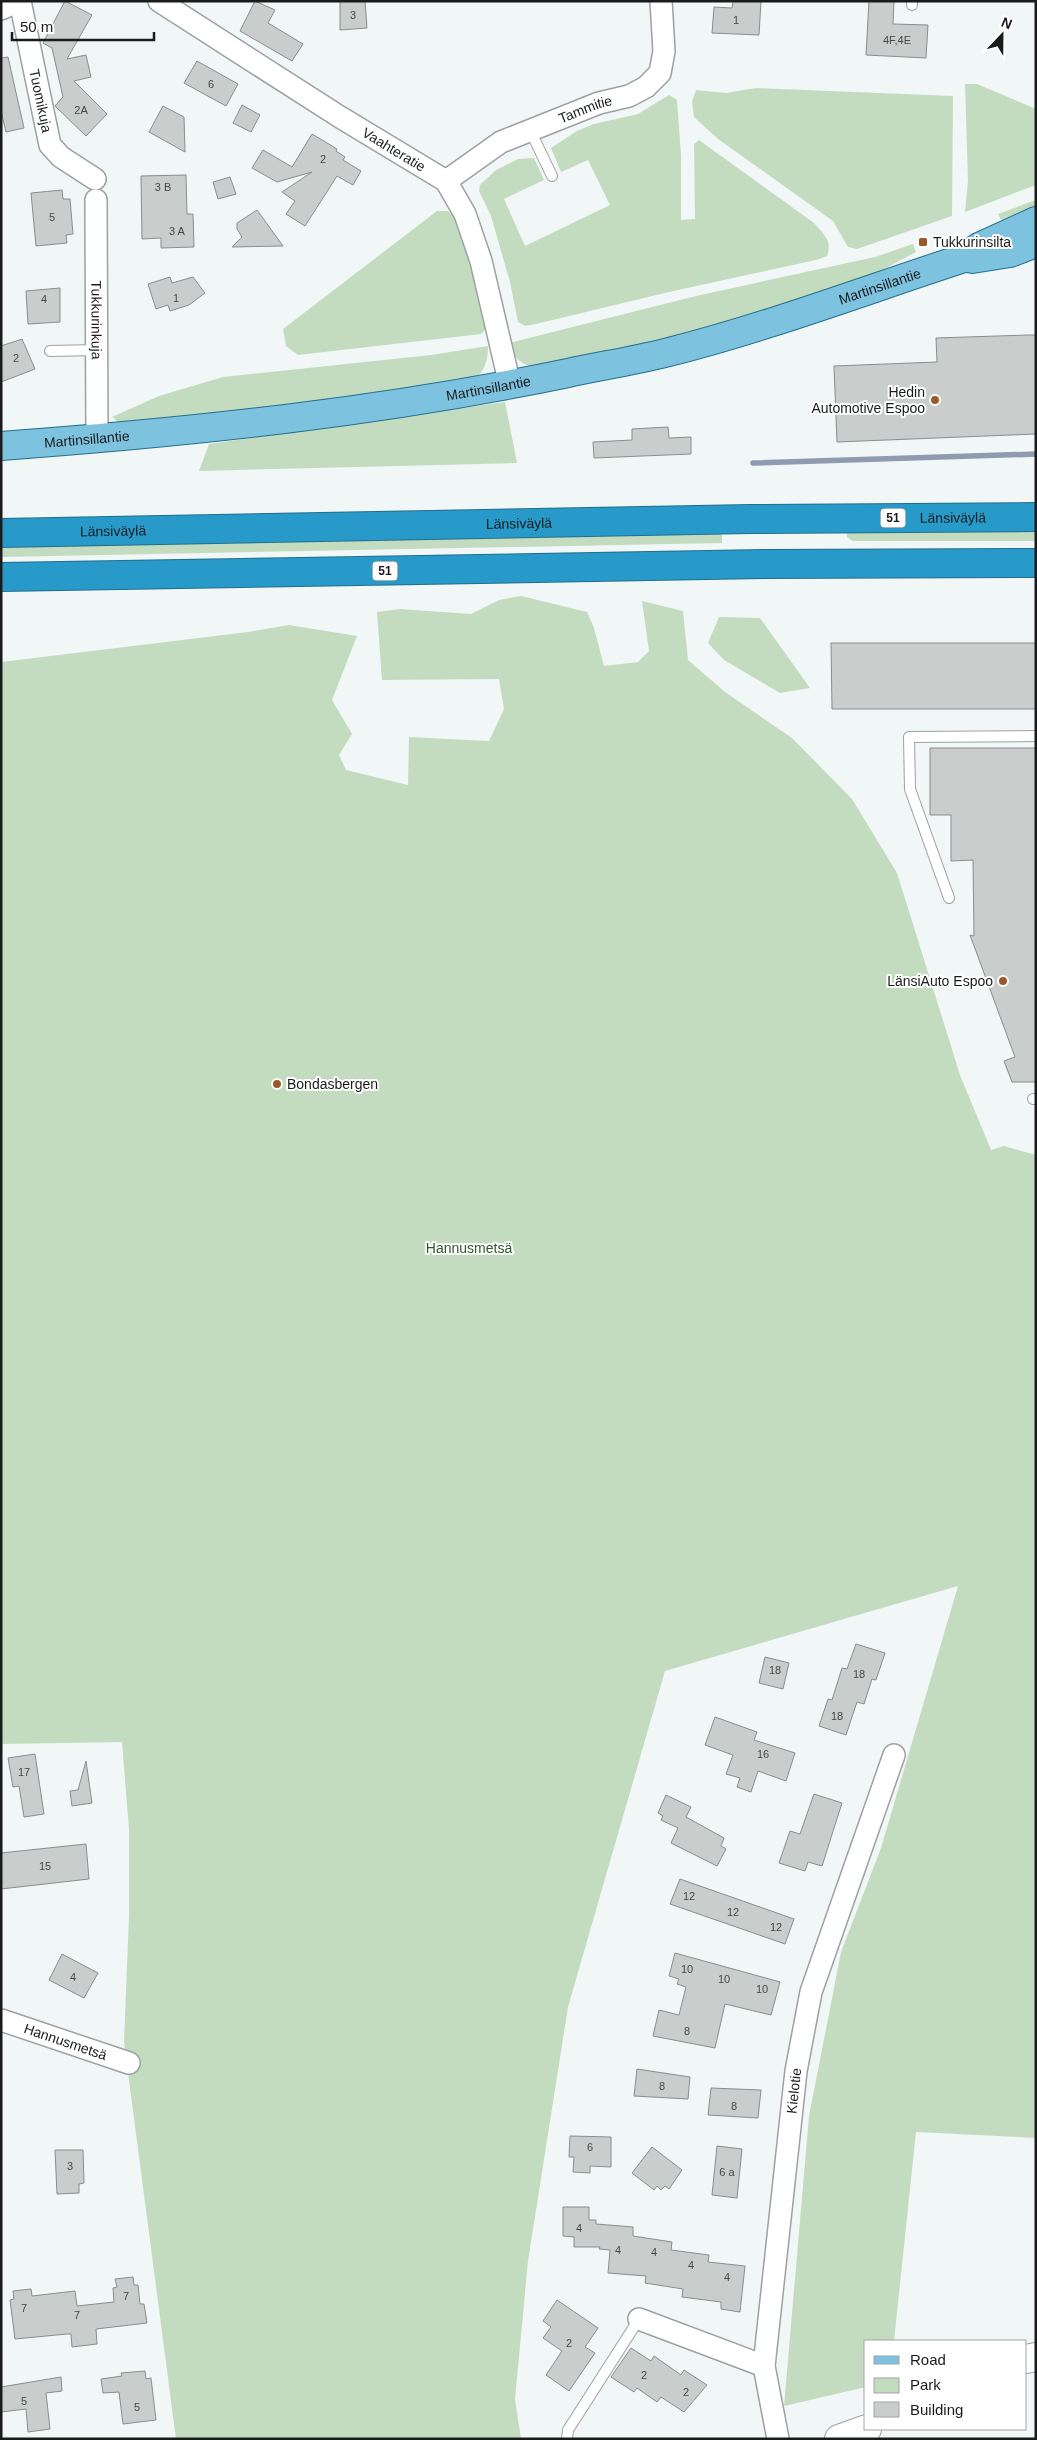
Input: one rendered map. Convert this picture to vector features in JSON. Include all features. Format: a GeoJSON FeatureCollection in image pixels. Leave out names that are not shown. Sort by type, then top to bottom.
{"type":"FeatureCollection","features":[{"type":"Feature","properties":{"kind":"highway","name":"Länsiväylä"},"geometry":{"type":"LineString","coordinates":[[1,534],[750,519],[1036,517]]}},
{"type":"Feature","properties":{"kind":"highway","name":"51"},"geometry":{"type":"LineString","coordinates":[[1,577],[749,565],[1036,563]]}},
{"type":"Feature","properties":{"kind":"main road","name":"Martinsillantie"},"geometry":{"type":"LineString","coordinates":[[1,446],[98,439],[249,424],[407,403],[510,385],[664,353],[735,334],[961,259],[993,240],[1036,221]]}},
{"type":"Feature","properties":{"kind":"main road","name":"Martinsillantie"},"geometry":{"type":"LineString","coordinates":[[961,259],[984,259],[1010,253],[1036,243]]}},
{"type":"Feature","properties":{"kind":"main road"},"geometry":{"type":"LineString","coordinates":[[840,2439],[864,2430]]}},
{"type":"Feature","properties":{"kind":"street"},"geometry":{"type":"LineString","coordinates":[[1,9],[19,1]]}},
{"type":"Feature","properties":{"kind":"street","name":"Tuomikuja"},"geometry":{"type":"LineString","coordinates":[[19,1],[50,146],[69,163],[95,179]]}},
{"type":"Feature","properties":{"kind":"street","name":"Vaahteratie"},"geometry":{"type":"LineString","coordinates":[[159,1],[446,182],[465,214],[481,260],[510,385]]}},
{"type":"Feature","properties":{"kind":"street","name":"Tammitie"},"geometry":{"type":"LineString","coordinates":[[446,182],[501,142],[599,103],[629,96],[646,87],[660,73],[664,51],[662,1]]}},
{"type":"Feature","properties":{"kind":"street","name":"Tukkurinkuja"},"geometry":{"type":"LineString","coordinates":[[96,200],[98,439]]}},
{"type":"Feature","properties":{"kind":"street","name":"Kielotie"},"geometry":{"type":"LineString","coordinates":[[778,2439],[764,2366],[796,2071],[811,1992],[894,1755]]}},
{"type":"Feature","properties":{"kind":"street","name":"Hannusmetsä"},"geometry":{"type":"LineString","coordinates":[[1,2020],[129,2063]]}},
{"type":"Feature","properties":{"kind":"street"},"geometry":{"type":"LineString","coordinates":[[639,2319],[764,2366]]}},
{"type":"Feature","properties":{"kind":"lane"},"geometry":{"type":"LineString","coordinates":[[530,130],[552,176]]}},
{"type":"Feature","properties":{"kind":"lane"},"geometry":{"type":"LineString","coordinates":[[50,351],[97,350]]}},
{"type":"Feature","properties":{"kind":"lane"},"geometry":{"type":"LineString","coordinates":[[950,898],[910,789],[909,737],[1036,736]]}},
{"type":"Feature","properties":{"kind":"lane"},"geometry":{"type":"LineString","coordinates":[[567,2439],[568,2430],[639,2319]]}},
{"type":"Feature","properties":{"kind":"green space"},"geometry":{"type":"Polygon","coordinates":[[[965,84],[977,84],[1036,109],[1036,185],[965,212],[968,181],[965,84]]]}},
{"type":"Feature","properties":{"kind":"green space"},"geometry":{"type":"Polygon","coordinates":[[[756,88],[953,96],[952,216],[857,249],[848,247],[833,221],[718,139],[694,117],[692,102],[696,90],[726,93],[756,88]]]}},
{"type":"Feature","properties":{"kind":"green space"},"geometry":{"type":"Polygon","coordinates":[[[669,95],[677,100],[681,155],[681,220],[695,219],[694,144],[699,140],[814,223],[824,234],[828,242],[829,251],[827,256],[536,324],[525,326],[518,322],[510,282],[491,216],[479,191],[480,185],[496,170],[518,159],[534,158],[544,180],[504,199],[525,246],[610,205],[588,160],[561,172],[551,148],[577,131],[594,124],[638,114],[669,95]]]}},
{"type":"Feature","properties":{"kind":"green space"},"geometry":{"type":"Polygon","coordinates":[[[1036,200],[1036,211],[1001,220],[998,214],[1036,200]]]}},
{"type":"Feature","properties":{"kind":"green space"},"geometry":{"type":"Polygon","coordinates":[[[437,211],[448,211],[457,218],[484,310],[486,329],[481,334],[298,355],[286,346],[283,329],[437,211]]]}},
{"type":"Feature","properties":{"kind":"green space"},"geometry":{"type":"Polygon","coordinates":[[[913,244],[916,252],[878,272],[737,321],[541,368],[520,362],[509,343],[696,296],[875,257],[913,244]]]}},
{"type":"Feature","properties":{"kind":"green space"},"geometry":{"type":"Polygon","coordinates":[[[488,346],[485,365],[473,380],[269,411],[127,423],[118,422],[112,417],[159,396],[223,377],[431,355],[488,346]]]}},
{"type":"Feature","properties":{"kind":"green space"},"geometry":{"type":"Polygon","coordinates":[[[505,402],[517,463],[199,471],[209,444],[505,402]]]}},
{"type":"Feature","properties":{"kind":"green space"},"geometry":{"type":"Polygon","coordinates":[[[1036,529],[1036,541],[853,541],[847,537],[847,532],[850,530],[1036,529]]]}},
{"type":"Feature","properties":{"kind":"green space"},"geometry":{"type":"Polygon","coordinates":[[[722,532],[722,543],[1,557],[1,546],[722,532]]]}},
{"type":"Feature","properties":{"kind":"green space","name":"Hannusmetsä"},"geometry":{"type":"Polygon","coordinates":[[[521,596],[587,612],[594,628],[604,666],[638,662],[649,651],[642,601],[683,611],[688,660],[725,692],[792,738],[852,799],[897,873],[960,1075],[991,1150],[1004,1146],[1036,1155],[1036,2138],[916,2132],[894,2340],[864,2340],[864,2387],[784,2406],[809,2116],[841,1952],[881,1848],[958,1586],[665,1671],[568,2007],[528,2261],[515,2399],[521,2439],[176,2439],[124,2042],[129,1916],[129,1829],[122,1742],[1,1744],[1,662],[248,632],[289,625],[357,636],[332,700],[352,734],[339,755],[346,770],[408,785],[409,737],[489,741],[504,709],[499,679],[382,680],[377,612],[400,609],[471,614],[499,600],[521,596]]]}},
{"type":"Feature","properties":{"kind":"green space"},"geometry":{"type":"Polygon","coordinates":[[[719,617],[760,618],[810,688],[780,693],[724,660],[708,643],[719,617]]]}},
{"type":"Feature","properties":{"kind":"building"},"geometry":{"type":"Polygon","coordinates":[[[65,1],[92,15],[67,59],[86,55],[91,77],[74,81],[107,114],[86,136],[55,106],[63,97],[52,48],[43,43],[65,1]]]}},
{"type":"Feature","properties":{"kind":"building"},"geometry":{"type":"Polygon","coordinates":[[[255,1],[275,10],[268,23],[303,44],[292,61],[240,31],[255,1]]]}},
{"type":"Feature","properties":{"kind":"building"},"geometry":{"type":"Polygon","coordinates":[[[340,1],[365,1],[367,28],[340,30],[340,1]]]}},
{"type":"Feature","properties":{"kind":"building"},"geometry":{"type":"Polygon","coordinates":[[[733,1],[761,1],[759,35],[712,33],[714,7],[732,8],[733,1]]]}},
{"type":"Feature","properties":{"kind":"building"},"geometry":{"type":"Polygon","coordinates":[[[869,1],[894,1],[893,24],[928,25],[926,58],[866,55],[869,1]]]}},
{"type":"Feature","properties":{"kind":"building"},"geometry":{"type":"Polygon","coordinates":[[[8,57],[24,128],[6,132],[1,111],[1,58],[8,57]]]}},
{"type":"Feature","properties":{"kind":"building"},"geometry":{"type":"Polygon","coordinates":[[[197,61],[238,84],[226,106],[184,83],[197,61]]]}},
{"type":"Feature","properties":{"kind":"building"},"geometry":{"type":"Polygon","coordinates":[[[242,105],[260,115],[251,132],[233,123],[242,105]]]}},
{"type":"Feature","properties":{"kind":"building"},"geometry":{"type":"Polygon","coordinates":[[[163,106],[184,117],[185,152],[149,132],[163,106]]]}},
{"type":"Feature","properties":{"kind":"building"},"geometry":{"type":"Polygon","coordinates":[[[312,134],[337,149],[336,151],[345,157],[343,160],[361,171],[353,185],[337,176],[305,226],[286,214],[295,201],[282,192],[312,172],[277,182],[252,168],[263,150],[292,167],[312,134]]]}},
{"type":"Feature","properties":{"kind":"building"},"geometry":{"type":"Polygon","coordinates":[[[186,175],[187,214],[193,214],[194,247],[161,248],[161,238],[142,239],[141,176],[186,175]]]}},
{"type":"Feature","properties":{"kind":"building"},"geometry":{"type":"Polygon","coordinates":[[[230,177],[236,194],[218,199],[213,182],[230,177]]]}},
{"type":"Feature","properties":{"kind":"building"},"geometry":{"type":"Polygon","coordinates":[[[62,190],[63,199],[70,199],[73,234],[66,235],[67,243],[36,246],[31,193],[62,190]]]}},
{"type":"Feature","properties":{"kind":"building"},"geometry":{"type":"Polygon","coordinates":[[[257,210],[283,246],[232,247],[242,237],[237,229],[237,223],[257,210]]]}},
{"type":"Feature","properties":{"kind":"building"},"geometry":{"type":"Polygon","coordinates":[[[170,277],[172,283],[193,277],[205,293],[189,305],[170,311],[168,305],[156,309],[148,284],[170,277]]]}},
{"type":"Feature","properties":{"kind":"building"},"geometry":{"type":"Polygon","coordinates":[[[60,288],[60,322],[28,324],[26,291],[60,288]]]}},
{"type":"Feature","properties":{"kind":"building","name":"Hedin Automotive Espoo"},"geometry":{"type":"Polygon","coordinates":[[[1036,335],[1036,434],[837,442],[834,366],[937,362],[936,338],[1036,335]]]}},
{"type":"Feature","properties":{"kind":"building"},"geometry":{"type":"Polygon","coordinates":[[[22,339],[35,369],[1,382],[1,346],[22,339]]]}},
{"type":"Feature","properties":{"kind":"building"},"geometry":{"type":"Polygon","coordinates":[[[668,427],[669,438],[691,437],[691,454],[594,458],[593,442],[632,440],[632,429],[668,427]]]}},
{"type":"Feature","properties":{"kind":"building"},"geometry":{"type":"Polygon","coordinates":[[[831,643],[1036,643],[1036,709],[832,709],[831,643]]]}},
{"type":"Feature","properties":{"kind":"building"},"geometry":{"type":"Polygon","coordinates":[[[930,748],[1036,748],[1036,1082],[1012,1082],[1004,1061],[1015,1057],[970,935],[974,936],[973,860],[951,861],[951,815],[930,815],[930,748]]]}},
{"type":"Feature","properties":{"kind":"building"},"geometry":{"type":"Polygon","coordinates":[[[856,1644],[885,1653],[876,1680],[872,1679],[864,1704],[857,1702],[846,1735],[819,1726],[828,1699],[832,1700],[842,1668],[847,1669],[856,1644]]]}},
{"type":"Feature","properties":{"kind":"building"},"geometry":{"type":"Polygon","coordinates":[[[765,1657],[789,1663],[783,1689],[759,1683],[765,1657]]]}},
{"type":"Feature","properties":{"kind":"building"},"geometry":{"type":"Polygon","coordinates":[[[715,1717],[757,1732],[754,1740],[795,1753],[786,1781],[758,1771],[751,1792],[737,1787],[740,1778],[726,1774],[733,1755],[705,1745],[715,1717]]]}},
{"type":"Feature","properties":{"kind":"building"},"geometry":{"type":"Polygon","coordinates":[[[35,1754],[44,1814],[24,1817],[19,1786],[13,1787],[8,1758],[35,1754]]]}},
{"type":"Feature","properties":{"kind":"building"},"geometry":{"type":"Polygon","coordinates":[[[86,1761],[92,1803],[72,1806],[70,1791],[78,1790],[86,1761]]]}},
{"type":"Feature","properties":{"kind":"building"},"geometry":{"type":"Polygon","coordinates":[[[814,1794],[842,1803],[822,1866],[808,1862],[805,1871],[779,1863],[790,1831],[800,1834],[814,1794]]]}},
{"type":"Feature","properties":{"kind":"building"},"geometry":{"type":"Polygon","coordinates":[[[666,1795],[691,1807],[686,1817],[724,1838],[721,1846],[726,1849],[717,1866],[671,1843],[678,1828],[661,1820],[663,1816],[658,1813],[666,1795]]]}},
{"type":"Feature","properties":{"kind":"building"},"geometry":{"type":"Polygon","coordinates":[[[86,1844],[89,1879],[1,1889],[1,1853],[86,1844]]]}},
{"type":"Feature","properties":{"kind":"building"},"geometry":{"type":"Polygon","coordinates":[[[680,1879],[794,1919],[785,1944],[670,1904],[680,1879]]]}},
{"type":"Feature","properties":{"kind":"building"},"geometry":{"type":"Polygon","coordinates":[[[675,1953],[780,1982],[771,2015],[725,2004],[715,2048],[653,2036],[659,2010],[679,2015],[686,1987],[677,1984],[679,1979],[669,1976],[675,1953]]]}},
{"type":"Feature","properties":{"kind":"building"},"geometry":{"type":"Polygon","coordinates":[[[62,1954],[98,1973],[84,1998],[49,1980],[62,1954]]]}},
{"type":"Feature","properties":{"kind":"building"},"geometry":{"type":"Polygon","coordinates":[[[637,2069],[690,2077],[688,2099],[634,2096],[637,2069]]]}},
{"type":"Feature","properties":{"kind":"building"},"geometry":{"type":"Polygon","coordinates":[[[711,2088],[761,2090],[758,2118],[708,2115],[711,2088]]]}},
{"type":"Feature","properties":{"kind":"building"},"geometry":{"type":"Polygon","coordinates":[[[570,2136],[611,2137],[611,2167],[590,2166],[590,2173],[573,2172],[574,2157],[569,2157],[570,2136]]]}},
{"type":"Feature","properties":{"kind":"building"},"geometry":{"type":"Polygon","coordinates":[[[717,2146],[742,2149],[737,2198],[712,2195],[717,2146]]]}},
{"type":"Feature","properties":{"kind":"building"},"geometry":{"type":"Polygon","coordinates":[[[652,2147],[682,2170],[669,2189],[665,2186],[661,2190],[657,2186],[654,2190],[632,2173],[652,2147]]]}},
{"type":"Feature","properties":{"kind":"building"},"geometry":{"type":"Polygon","coordinates":[[[55,2150],[83,2150],[84,2183],[79,2184],[79,2193],[57,2194],[55,2150]]]}},
{"type":"Feature","properties":{"kind":"building"},"geometry":{"type":"Polygon","coordinates":[[[563,2207],[589,2207],[589,2220],[596,2220],[596,2224],[633,2227],[633,2236],[672,2242],[671,2250],[709,2255],[708,2262],[745,2266],[740,2312],[721,2309],[721,2302],[682,2297],[683,2289],[645,2283],[646,2276],[608,2273],[610,2250],[599,2249],[600,2247],[574,2247],[574,2237],[563,2236],[563,2207]]]}},
{"type":"Feature","properties":{"kind":"building"},"geometry":{"type":"Polygon","coordinates":[[[133,2277],[134,2285],[138,2285],[140,2304],[144,2304],[147,2323],[96,2329],[97,2344],[72,2347],[71,2334],[15,2339],[10,2300],[14,2299],[13,2291],[31,2289],[32,2296],[75,2291],[77,2306],[114,2302],[113,2288],[117,2287],[115,2279],[133,2277]]]}},
{"type":"Feature","properties":{"kind":"building"},"geometry":{"type":"Polygon","coordinates":[[[557,2300],[598,2328],[585,2347],[595,2353],[569,2391],[546,2375],[562,2351],[543,2338],[551,2327],[543,2321],[557,2300]]]}},
{"type":"Feature","properties":{"kind":"building"},"geometry":{"type":"Polygon","coordinates":[[[631,2348],[651,2361],[654,2356],[681,2375],[684,2370],[707,2385],[684,2412],[661,2397],[657,2402],[637,2388],[634,2392],[611,2377],[631,2348]]]}},
{"type":"Feature","properties":{"kind":"building"},"geometry":{"type":"Polygon","coordinates":[[[145,2371],[146,2379],[151,2378],[156,2420],[123,2424],[119,2392],[103,2393],[101,2379],[122,2376],[121,2373],[145,2371]]]}},
{"type":"Feature","properties":{"kind":"building"},"geometry":{"type":"Polygon","coordinates":[[[61,2377],[62,2391],[46,2393],[50,2429],[28,2432],[26,2409],[1,2412],[1,2387],[61,2377]]]}},
{"type":"Feature","properties":{"kind":"waterway"},"geometry":{"type":"LineString","coordinates":[[753,463],[1036,454]]}},
{"type":"Feature","properties":{"kind":"place","name":"Tukkurinsilta"},"geometry":{"type":"Point","coordinates":[923,242]}},
{"type":"Feature","properties":{"kind":"place","name":"Hedin Automotive Espoo"},"geometry":{"type":"Point","coordinates":[935,400]}},
{"type":"Feature","properties":{"kind":"place","name":"LänsiAuto Espoo"},"geometry":{"type":"Point","coordinates":[1003,981]}},
{"type":"Feature","properties":{"kind":"place","name":"Bondasbergen"},"geometry":{"type":"Point","coordinates":[277,1084]}}]}
